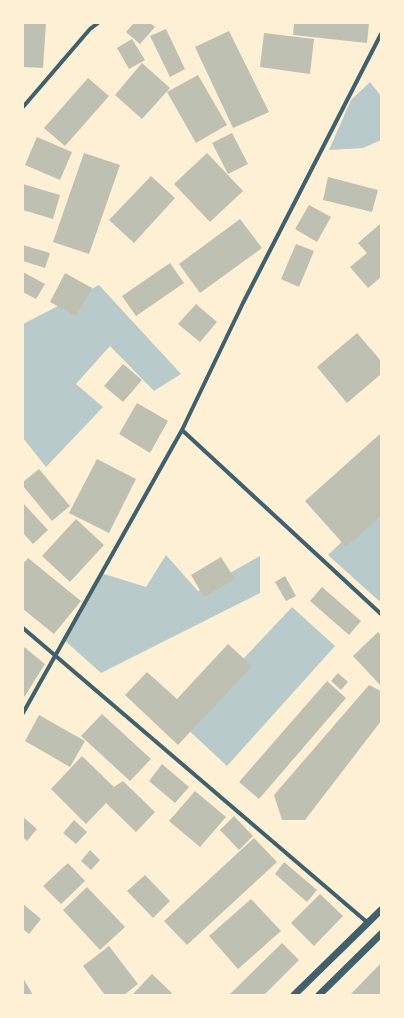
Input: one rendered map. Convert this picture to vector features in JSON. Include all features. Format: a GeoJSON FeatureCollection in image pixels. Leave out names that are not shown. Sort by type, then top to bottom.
{"type":"FeatureCollection","features":[{"type":"Feature","properties":{"kind":"street"},"geometry":{"type":"LineString","coordinates":[[23,107],[85,35],[98,23]]}},
{"type":"Feature","properties":{"kind":"street"},"geometry":{"type":"LineString","coordinates":[[23,713],[54,655],[182,430],[242,303],[381,34]]}},
{"type":"Feature","properties":{"kind":"street"},"geometry":{"type":"LineString","coordinates":[[182,430],[381,614]]}},
{"type":"Feature","properties":{"kind":"street"},"geometry":{"type":"LineString","coordinates":[[23,628],[368,923]]}},
{"type":"Feature","properties":{"kind":"street"},"geometry":{"type":"LineString","coordinates":[[294,995],[381,910]]}},
{"type":"Feature","properties":{"kind":"street"},"geometry":{"type":"LineString","coordinates":[[319,995],[381,934]]}},
{"type":"Feature","properties":{"kind":"shaded area"},"geometry":{"type":"Polygon","coordinates":[[[370,82],[381,96],[381,140],[363,148],[329,150],[351,100],[370,82]]]}},
{"type":"Feature","properties":{"kind":"shaded area"},"geometry":{"type":"Polygon","coordinates":[[[99,285],[181,374],[154,391],[110,346],[76,384],[103,407],[46,467],[23,438],[23,324],[99,285]]]}},
{"type":"Feature","properties":{"kind":"shaded area"},"geometry":{"type":"Polygon","coordinates":[[[381,504],[381,599],[379,601],[328,555],[381,504]]]}},
{"type":"Feature","properties":{"kind":"shaded area"},"geometry":{"type":"Polygon","coordinates":[[[166,555],[198,591],[260,556],[260,593],[101,673],[63,639],[101,573],[146,587],[166,555]]]}},
{"type":"Feature","properties":{"kind":"shaded area"},"geometry":{"type":"Polygon","coordinates":[[[292,607],[335,646],[227,766],[182,724],[292,607]]]}},
{"type":"Feature","properties":{"kind":"building"},"geometry":{"type":"Polygon","coordinates":[[[23,23],[46,23],[43,68],[23,67],[23,23]]]}},
{"type":"Feature","properties":{"kind":"building"},"geometry":{"type":"Polygon","coordinates":[[[134,23],[150,23],[155,27],[140,44],[126,32],[134,23]]]}},
{"type":"Feature","properties":{"kind":"building"},"geometry":{"type":"Polygon","coordinates":[[[294,23],[369,23],[367,43],[293,35],[294,23]]]}},
{"type":"Feature","properties":{"kind":"building"},"geometry":{"type":"Polygon","coordinates":[[[166,29],[185,69],[170,77],[150,36],[166,29]]]}},
{"type":"Feature","properties":{"kind":"building"},"geometry":{"type":"Polygon","coordinates":[[[229,31],[269,112],[233,128],[195,47],[229,31]]]}},
{"type":"Feature","properties":{"kind":"building"},"geometry":{"type":"Polygon","coordinates":[[[264,33],[314,39],[310,74],[260,67],[264,33]]]}},
{"type":"Feature","properties":{"kind":"building"},"geometry":{"type":"Polygon","coordinates":[[[132,39],[145,60],[129,69],[117,48],[132,39]]]}},
{"type":"Feature","properties":{"kind":"building"},"geometry":{"type":"Polygon","coordinates":[[[142,63],[170,88],[142,119],[115,95],[142,63]]]}},
{"type":"Feature","properties":{"kind":"building"},"geometry":{"type":"Polygon","coordinates":[[[198,75],[227,125],[196,143],[167,92],[198,75]]]}},
{"type":"Feature","properties":{"kind":"building"},"geometry":{"type":"Polygon","coordinates":[[[88,78],[109,96],[65,146],[44,128],[88,78]]]}},
{"type":"Feature","properties":{"kind":"building"},"geometry":{"type":"Polygon","coordinates":[[[232,133],[248,164],[228,174],[212,143],[232,133]]]}},
{"type":"Feature","properties":{"kind":"building"},"geometry":{"type":"Polygon","coordinates":[[[37,137],[72,152],[60,180],[25,165],[37,137]]]}},
{"type":"Feature","properties":{"kind":"building"},"geometry":{"type":"Polygon","coordinates":[[[84,153],[120,165],[89,254],[53,242],[84,153]]]}},
{"type":"Feature","properties":{"kind":"building"},"geometry":{"type":"Polygon","coordinates":[[[207,153],[243,191],[210,222],[174,184],[207,153]]]}},
{"type":"Feature","properties":{"kind":"building"},"geometry":{"type":"Polygon","coordinates":[[[151,176],[175,198],[134,243],[109,220],[151,176]]]}},
{"type":"Feature","properties":{"kind":"building"},"geometry":{"type":"Polygon","coordinates":[[[328,177],[378,190],[372,212],[323,200],[328,177]]]}},
{"type":"Feature","properties":{"kind":"building"},"geometry":{"type":"Polygon","coordinates":[[[23,184],[60,195],[53,219],[23,210],[23,184]]]}},
{"type":"Feature","properties":{"kind":"building"},"geometry":{"type":"Polygon","coordinates":[[[309,205],[331,217],[317,242],[295,229],[309,205]]]}},
{"type":"Feature","properties":{"kind":"building"},"geometry":{"type":"Polygon","coordinates":[[[240,219],[262,248],[200,293],[179,264],[240,219]]]}},
{"type":"Feature","properties":{"kind":"building"},"geometry":{"type":"Polygon","coordinates":[[[381,223],[381,277],[368,288],[350,267],[367,253],[358,243],[381,223]]]}},
{"type":"Feature","properties":{"kind":"building"},"geometry":{"type":"Polygon","coordinates":[[[296,244],[314,251],[299,287],[281,279],[296,244]]]}},
{"type":"Feature","properties":{"kind":"building"},"geometry":{"type":"Polygon","coordinates":[[[23,245],[50,253],[45,268],[23,261],[23,245]]]}},
{"type":"Feature","properties":{"kind":"building"},"geometry":{"type":"Polygon","coordinates":[[[170,263],[184,283],[136,316],[122,296],[170,263]]]}},
{"type":"Feature","properties":{"kind":"building"},"geometry":{"type":"Polygon","coordinates":[[[23,272],[45,284],[36,299],[23,292],[23,272]]]}},
{"type":"Feature","properties":{"kind":"building"},"geometry":{"type":"Polygon","coordinates":[[[65,273],[92,288],[76,316],[50,302],[65,273]]]}},
{"type":"Feature","properties":{"kind":"building"},"geometry":{"type":"Polygon","coordinates":[[[196,304],[217,322],[200,342],[178,324],[196,304]]]}},
{"type":"Feature","properties":{"kind":"building"},"geometry":{"type":"Polygon","coordinates":[[[357,333],[381,361],[381,374],[347,403],[317,367],[357,333]]]}},
{"type":"Feature","properties":{"kind":"building"},"geometry":{"type":"Polygon","coordinates":[[[123,364],[142,380],[123,402],[104,386],[123,364]]]}},
{"type":"Feature","properties":{"kind":"building"},"geometry":{"type":"Polygon","coordinates":[[[137,403],[168,421],[150,453],[119,434],[137,403]]]}},
{"type":"Feature","properties":{"kind":"building"},"geometry":{"type":"Polygon","coordinates":[[[381,433],[381,516],[346,547],[305,501],[381,433]]]}},
{"type":"Feature","properties":{"kind":"building"},"geometry":{"type":"Polygon","coordinates":[[[97,459],[136,479],[109,533],[69,513],[97,459]]]}},
{"type":"Feature","properties":{"kind":"building"},"geometry":{"type":"Polygon","coordinates":[[[39,469],[70,506],[52,521],[23,486],[23,482],[39,469]]]}},
{"type":"Feature","properties":{"kind":"building"},"geometry":{"type":"Polygon","coordinates":[[[23,503],[48,530],[33,544],[23,533],[23,503]]]}},
{"type":"Feature","properties":{"kind":"building"},"geometry":{"type":"Polygon","coordinates":[[[76,519],[104,545],[70,582],[42,556],[76,519]]]}},
{"type":"Feature","properties":{"kind":"building"},"geometry":{"type":"Polygon","coordinates":[[[221,557],[235,579],[204,597],[191,575],[221,557]]]}},
{"type":"Feature","properties":{"kind":"building"},"geometry":{"type":"Polygon","coordinates":[[[28,558],[81,601],[54,634],[23,609],[23,564],[28,558]]]}},
{"type":"Feature","properties":{"kind":"building"},"geometry":{"type":"Polygon","coordinates":[[[285,576],[296,596],[286,601],[275,582],[285,576]]]}},
{"type":"Feature","properties":{"kind":"building"},"geometry":{"type":"Polygon","coordinates":[[[322,587],[361,621],[349,635],[310,601],[322,587]]]}},
{"type":"Feature","properties":{"kind":"building"},"geometry":{"type":"Polygon","coordinates":[[[378,632],[381,635],[381,686],[353,656],[378,632]]]}},
{"type":"Feature","properties":{"kind":"building"},"geometry":{"type":"Polygon","coordinates":[[[228,644],[252,666],[178,745],[125,695],[147,672],[177,699],[228,644]]]}},
{"type":"Feature","properties":{"kind":"building"},"geometry":{"type":"Polygon","coordinates":[[[23,646],[45,664],[23,699],[23,646]]]}},
{"type":"Feature","properties":{"kind":"building"},"geometry":{"type":"Polygon","coordinates":[[[338,673],[348,682],[341,690],[331,681],[338,673]]]}},
{"type":"Feature","properties":{"kind":"building"},"geometry":{"type":"Polygon","coordinates":[[[327,681],[346,698],[259,799],[239,782],[327,681]]]}},
{"type":"Feature","properties":{"kind":"building"},"geometry":{"type":"Polygon","coordinates":[[[369,685],[381,691],[381,721],[305,820],[282,820],[274,795],[369,685]]]}},
{"type":"Feature","properties":{"kind":"building"},"geometry":{"type":"Polygon","coordinates":[[[102,714],[151,759],[130,781],[81,736],[102,714]]]}},
{"type":"Feature","properties":{"kind":"building"},"geometry":{"type":"Polygon","coordinates":[[[39,715],[85,741],[70,767],[25,741],[39,715]]]}},
{"type":"Feature","properties":{"kind":"building"},"geometry":{"type":"Polygon","coordinates":[[[82,756],[114,787],[123,781],[155,812],[136,832],[106,803],[86,824],[51,789],[82,756]]]}},
{"type":"Feature","properties":{"kind":"building"},"geometry":{"type":"Polygon","coordinates":[[[162,764],[189,787],[175,803],[149,781],[162,764]]]}},
{"type":"Feature","properties":{"kind":"building"},"geometry":{"type":"Polygon","coordinates":[[[195,791],[226,817],[200,847],[169,821],[195,791]]]}},
{"type":"Feature","properties":{"kind":"building"},"geometry":{"type":"Polygon","coordinates":[[[234,816],[253,836],[239,850],[220,830],[234,816]]]}},
{"type":"Feature","properties":{"kind":"building"},"geometry":{"type":"Polygon","coordinates":[[[23,817],[37,829],[27,841],[23,837],[23,817]]]}},
{"type":"Feature","properties":{"kind":"building"},"geometry":{"type":"Polygon","coordinates":[[[74,820],[87,832],[76,844],[63,833],[74,820]]]}},
{"type":"Feature","properties":{"kind":"building"},"geometry":{"type":"Polygon","coordinates":[[[254,838],[277,862],[187,945],[164,921],[254,838]]]}},
{"type":"Feature","properties":{"kind":"building"},"geometry":{"type":"Polygon","coordinates":[[[90,850],[100,860],[91,870],[81,861],[90,850]]]}},
{"type":"Feature","properties":{"kind":"building"},"geometry":{"type":"Polygon","coordinates":[[[284,862],[317,890],[307,902],[275,874],[284,862]]]}},
{"type":"Feature","properties":{"kind":"building"},"geometry":{"type":"Polygon","coordinates":[[[68,863],[85,881],[61,904],[43,886],[68,863]]]}},
{"type":"Feature","properties":{"kind":"building"},"geometry":{"type":"Polygon","coordinates":[[[145,875],[170,901],[153,918],[127,891],[145,875]]]}},
{"type":"Feature","properties":{"kind":"building"},"geometry":{"type":"Polygon","coordinates":[[[87,887],[125,927],[100,950],[63,910],[87,887]]]}},
{"type":"Feature","properties":{"kind":"building"},"geometry":{"type":"Polygon","coordinates":[[[320,894],[343,916],[314,946],[291,923],[320,894]]]}},
{"type":"Feature","properties":{"kind":"building"},"geometry":{"type":"Polygon","coordinates":[[[251,899],[281,931],[238,969],[209,936],[251,899]]]}},
{"type":"Feature","properties":{"kind":"building"},"geometry":{"type":"Polygon","coordinates":[[[23,904],[41,919],[29,934],[23,929],[23,904]]]}},
{"type":"Feature","properties":{"kind":"building"},"geometry":{"type":"Polygon","coordinates":[[[282,943],[299,960],[264,995],[229,995],[282,943]]]}},
{"type":"Feature","properties":{"kind":"building"},"geometry":{"type":"Polygon","coordinates":[[[109,946],[138,984],[124,995],[105,995],[83,966],[109,946]]]}},
{"type":"Feature","properties":{"kind":"building"},"geometry":{"type":"Polygon","coordinates":[[[381,963],[381,995],[350,995],[381,963]]]}},
{"type":"Feature","properties":{"kind":"building"},"geometry":{"type":"Polygon","coordinates":[[[152,974],[172,993],[170,995],[132,995],[152,974]]]}},
{"type":"Feature","properties":{"kind":"building"},"geometry":{"type":"Polygon","coordinates":[[[23,978],[33,995],[23,995],[23,978]]]}}]}
